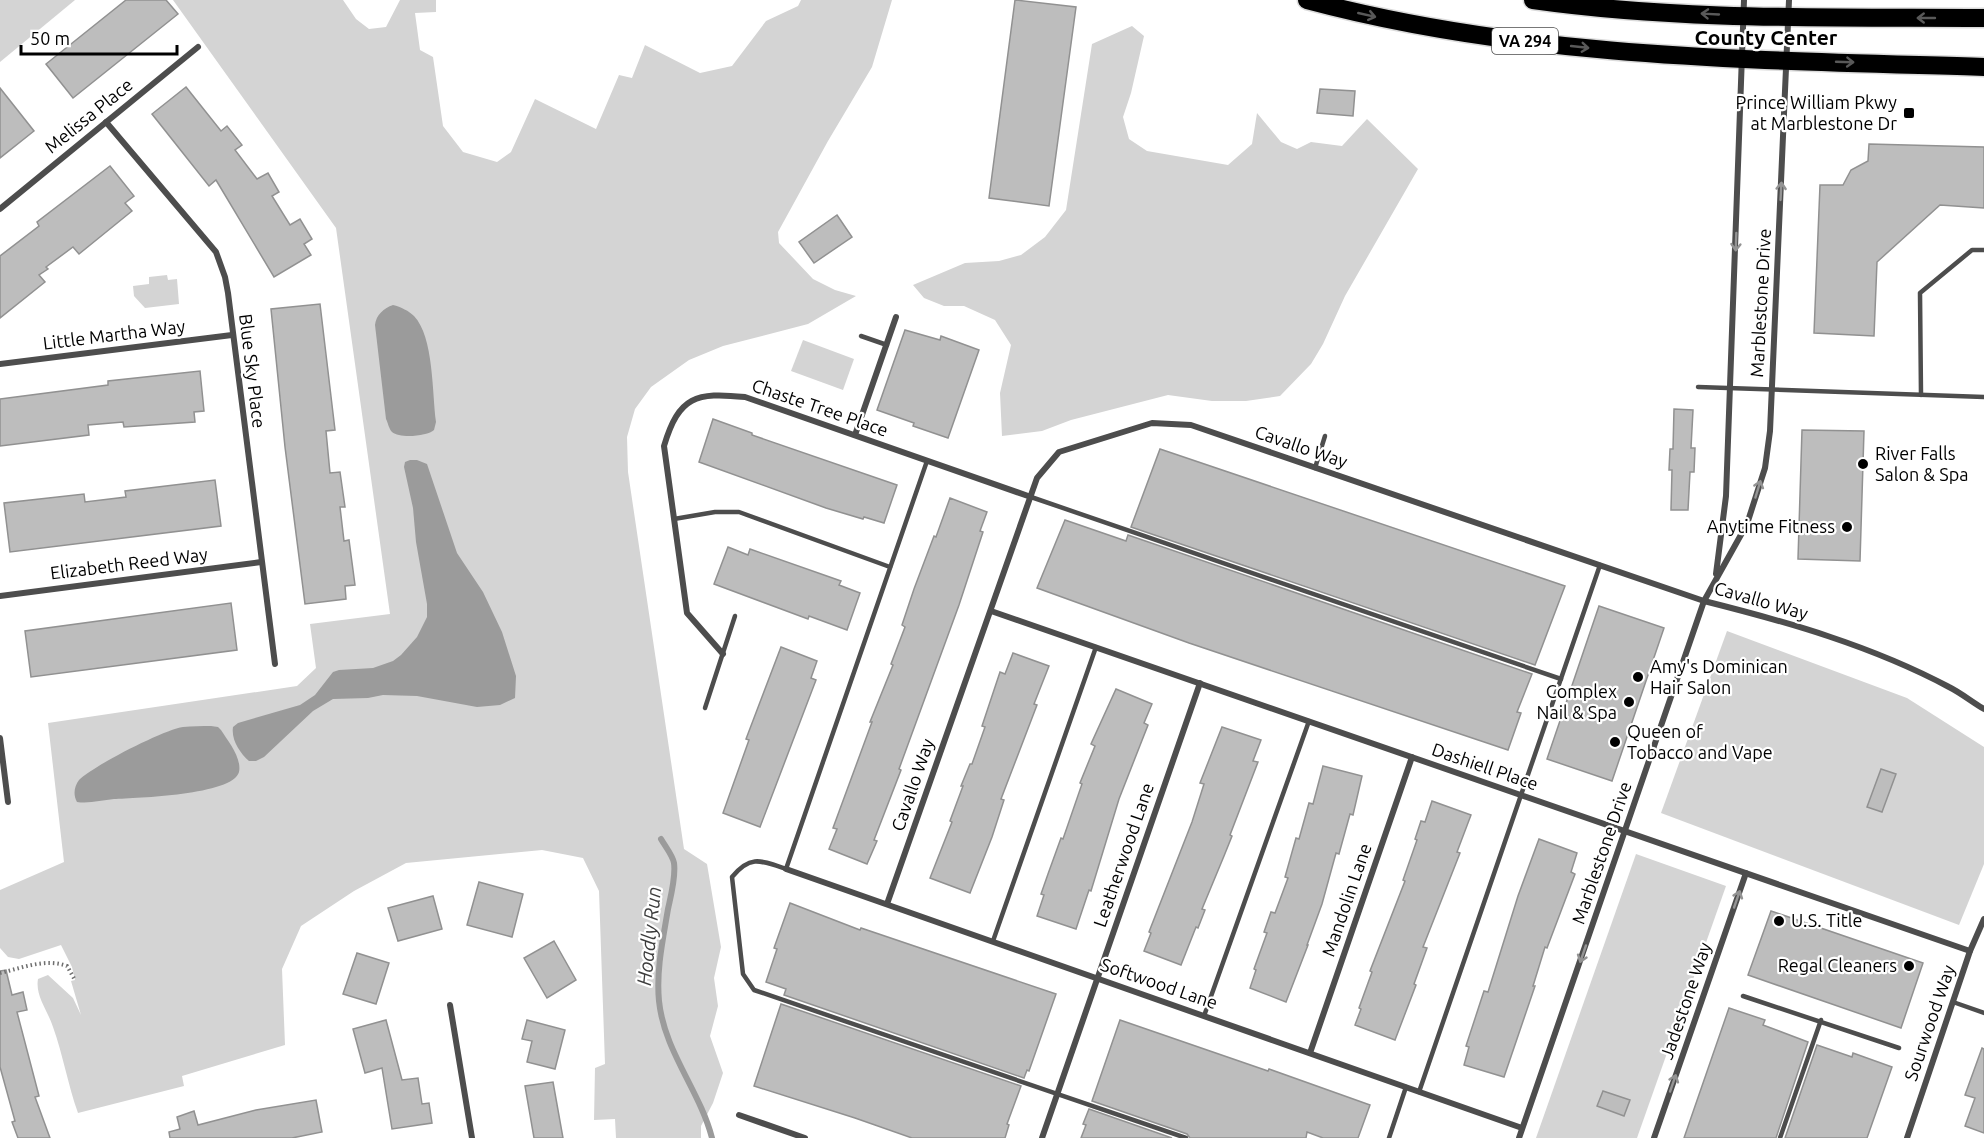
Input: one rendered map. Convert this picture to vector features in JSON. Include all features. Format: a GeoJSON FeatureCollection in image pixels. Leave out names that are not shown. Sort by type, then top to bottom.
{"type":"FeatureCollection","features":[{"type":"Feature","properties":{"kind":"highway","name":"VA 294"},"geometry":{"type":"LineString","coordinates":[[1307,0],[1384,19],[1443,30],[1618,51],[1786,61],[1984,67]]}},
{"type":"Feature","properties":{"kind":"highway","name":"VA 294"},"geometry":{"type":"LineString","coordinates":[[1533,0],[1618,9],[1788,9],[1984,18]]}},
{"type":"Feature","properties":{"kind":"street","name":"Marblestone Drive"},"geometry":{"type":"LineString","coordinates":[[1715,579],[1726,496],[1744,8]]}},
{"type":"Feature","properties":{"kind":"street","name":"Marblestone Drive"},"geometry":{"type":"LineString","coordinates":[[1519,1138],[1704,600],[1747,524],[1765,468],[1770,430],[1788,9]]}},
{"type":"Feature","properties":{"kind":"street","name":"Melissa Place"},"geometry":{"type":"LineString","coordinates":[[0,209],[198,47]]}},
{"type":"Feature","properties":{"kind":"street","name":"Blue Sky Place"},"geometry":{"type":"LineString","coordinates":[[106,122],[219,258],[226,285],[275,664]]}},
{"type":"Feature","properties":{"kind":"street"},"geometry":{"type":"LineString","coordinates":[[855,435],[896,317]]}},
{"type":"Feature","properties":{"kind":"street","name":"Little Martha Way"},"geometry":{"type":"LineString","coordinates":[[0,364],[232,335]]}},
{"type":"Feature","properties":{"kind":"street","name":"Chaste Tree Place"},"geometry":{"type":"LineString","coordinates":[[723,654],[687,613],[664,446],[670,425],[684,406],[696,397],[715,393],[745,397],[1031,497]]}},
{"type":"Feature","properties":{"kind":"street","name":"Cavallo Way"},"geometry":{"type":"LineString","coordinates":[[887,904],[1037,478],[1059,452],[1152,423],[1191,425],[1704,600],[1777,620],[1873,653],[1950,688],[1984,709]]}},
{"type":"Feature","properties":{"kind":"street","name":"Elizabeth Reed Way"},"geometry":{"type":"LineString","coordinates":[[0,596],[261,562]]}},
{"type":"Feature","properties":{"kind":"street","name":"Dashiell Place"},"geometry":{"type":"LineString","coordinates":[[991,610],[1970,951]]}},
{"type":"Feature","properties":{"kind":"street","name":"Leatherwood Lane"},"geometry":{"type":"LineString","coordinates":[[1042,1138],[1200,683]]}},
{"type":"Feature","properties":{"kind":"street"},"geometry":{"type":"LineString","coordinates":[[0,738],[8,802]]}},
{"type":"Feature","properties":{"kind":"street","name":"Mandolin Lane"},"geometry":{"type":"LineString","coordinates":[[1310,1053],[1412,757]]}},
{"type":"Feature","properties":{"kind":"street","name":"Softwood Lane"},"geometry":{"type":"LineString","coordinates":[[786,869],[1522,1128]]}},
{"type":"Feature","properties":{"kind":"street","name":"Jadestone Way"},"geometry":{"type":"LineString","coordinates":[[1654,1138],[1746,873]]}},
{"type":"Feature","properties":{"kind":"street","name":"Sourwood Way"},"geometry":{"type":"LineString","coordinates":[[1907,1138],[1970,951],[1984,919]]}},
{"type":"Feature","properties":{"kind":"street"},"geometry":{"type":"LineString","coordinates":[[450,1005],[472,1138]]}},
{"type":"Feature","properties":{"kind":"street"},"geometry":{"type":"LineString","coordinates":[[739,1115],[788,1135],[805,1138]]}},
{"type":"Feature","properties":{"kind":"lane"},"geometry":{"type":"LineString","coordinates":[[1921,394],[1920,293],[1972,250],[1984,250]]}},
{"type":"Feature","properties":{"kind":"lane"},"geometry":{"type":"LineString","coordinates":[[861,336],[887,345]]}},
{"type":"Feature","properties":{"kind":"lane"},"geometry":{"type":"LineString","coordinates":[[1698,387],[1984,397]]}},
{"type":"Feature","properties":{"kind":"lane"},"geometry":{"type":"LineString","coordinates":[[1315,468],[1325,436]]}},
{"type":"Feature","properties":{"kind":"lane"},"geometry":{"type":"LineString","coordinates":[[927,461],[786,869],[769,863],[752,861],[743,863],[732,877],[743,974],[754,990],[1186,1138]]}},
{"type":"Feature","properties":{"kind":"lane"},"geometry":{"type":"LineString","coordinates":[[1031,497],[1560,679]]}},
{"type":"Feature","properties":{"kind":"lane"},"geometry":{"type":"LineString","coordinates":[[674,519],[715,512],[739,512],[890,567]]}},
{"type":"Feature","properties":{"kind":"lane"},"geometry":{"type":"LineString","coordinates":[[1419,1092],[1600,565]]}},
{"type":"Feature","properties":{"kind":"lane"},"geometry":{"type":"LineString","coordinates":[[705,708],[735,616]]}},
{"type":"Feature","properties":{"kind":"lane"},"geometry":{"type":"LineString","coordinates":[[993,941],[1096,647]]}},
{"type":"Feature","properties":{"kind":"lane"},"geometry":{"type":"LineString","coordinates":[[1204,1016],[1309,721]]}},
{"type":"Feature","properties":{"kind":"lane"},"geometry":{"type":"LineString","coordinates":[[1743,996],[1821,1020],[1899,1048]]}},
{"type":"Feature","properties":{"kind":"lane"},"geometry":{"type":"LineString","coordinates":[[1953,1002],[1984,1013]]}},
{"type":"Feature","properties":{"kind":"lane"},"geometry":{"type":"LineString","coordinates":[[1780,1138],[1821,1020]]}},
{"type":"Feature","properties":{"kind":"lane"},"geometry":{"type":"LineString","coordinates":[[1389,1138],[1406,1087]]}},
{"type":"Feature","properties":{"kind":"path"},"geometry":{"type":"LineString","coordinates":[[0,973],[35,964],[59,963],[67,966],[75,980]]}},
{"type":"Feature","properties":{"kind":"shaded area"},"geometry":{"type":"Polygon","coordinates":[[[0,0],[75,0],[0,62],[0,0]]]}},
{"type":"Feature","properties":{"kind":"shaded area"},"geometry":{"type":"Polygon","coordinates":[[[173,0],[343,0],[356,19],[369,29],[386,27],[400,0],[436,0],[436,12],[415,13],[420,50],[433,57],[443,126],[463,152],[497,162],[511,152],[535,99],[596,129],[619,75],[632,78],[645,45],[700,73],[732,66],[766,21],[798,6],[801,0],[892,0],[872,67],[778,232],[779,243],[813,279],[835,290],[856,296],[808,324],[723,346],[689,360],[651,387],[635,409],[627,437],[628,472],[684,849],[707,864],[721,947],[714,978],[718,1006],[710,1036],[723,1073],[713,1103],[701,1126],[701,1138],[616,1138],[615,1119],[594,1120],[595,1068],[605,1064],[599,891],[583,858],[542,850],[406,863],[354,891],[301,926],[282,969],[285,1045],[182,1076],[184,1086],[78,1113],[57,1038],[38,991],[38,979],[48,975],[73,998],[81,1015],[71,981],[75,980],[72,967],[61,945],[19,959],[8,957],[0,948],[0,890],[64,862],[48,723],[297,686],[316,668],[310,624],[390,614],[336,228],[173,0]]]}},
{"type":"Feature","properties":{"kind":"shaded area"},"geometry":{"type":"Polygon","coordinates":[[[1132,26],[1144,36],[1123,117],[1129,139],[1147,151],[1228,165],[1252,144],[1257,113],[1281,142],[1297,149],[1311,142],[1342,146],[1367,119],[1418,169],[1345,296],[1311,364],[1280,396],[1246,401],[1212,401],[1168,395],[1071,420],[1042,431],[1002,436],[1000,393],[1011,345],[995,320],[964,306],[944,306],[924,298],[913,285],[965,263],[999,261],[1021,255],[1045,237],[1066,210],[1092,44],[1132,26]]]}},
{"type":"Feature","properties":{"kind":"shaded area"},"geometry":{"type":"Polygon","coordinates":[[[167,275],[168,280],[177,279],[179,304],[145,308],[134,296],[133,286],[149,284],[149,277],[167,275]]]}},
{"type":"Feature","properties":{"kind":"shaded area"},"geometry":{"type":"Polygon","coordinates":[[[393,305],[405,309],[414,316],[421,325],[429,351],[436,422],[434,430],[426,434],[407,436],[396,434],[391,431],[386,419],[375,325],[381,312],[393,305]]]}},
{"type":"Feature","properties":{"kind":"shaded area"},"geometry":{"type":"Polygon","coordinates":[[[803,340],[854,359],[843,390],[791,371],[803,340]]]}},
{"type":"Feature","properties":{"kind":"shaded area"},"geometry":{"type":"Polygon","coordinates":[[[410,460],[427,464],[457,553],[483,592],[502,632],[516,676],[515,698],[500,705],[477,707],[417,696],[383,695],[333,699],[313,711],[264,757],[256,761],[249,761],[239,750],[233,737],[233,727],[238,723],[300,705],[315,695],[333,672],[373,668],[393,661],[417,637],[427,617],[427,604],[416,542],[413,508],[404,467],[405,462],[410,460]]]}},
{"type":"Feature","properties":{"kind":"shaded area"},"geometry":{"type":"Polygon","coordinates":[[[1727,631],[1907,698],[1984,747],[1984,864],[1959,925],[1661,813],[1727,631]]]}},
{"type":"Feature","properties":{"kind":"shaded area"},"geometry":{"type":"Polygon","coordinates":[[[211,726],[221,730],[236,755],[239,772],[233,780],[220,786],[182,794],[77,802],[75,791],[79,780],[113,758],[145,741],[173,730],[211,726]]]}},
{"type":"Feature","properties":{"kind":"shaded area"},"geometry":{"type":"Polygon","coordinates":[[[1636,854],[1726,886],[1637,1138],[1536,1138],[1636,854]]]}},
{"type":"Feature","properties":{"kind":"building"},"geometry":{"type":"Polygon","coordinates":[[[126,0],[166,0],[178,14],[73,98],[46,64],[126,0]]]}},
{"type":"Feature","properties":{"kind":"building"},"geometry":{"type":"Polygon","coordinates":[[[1015,0],[1076,7],[1049,206],[989,198],[1015,0]]]}},
{"type":"Feature","properties":{"kind":"building"},"geometry":{"type":"Polygon","coordinates":[[[186,87],[221,131],[227,126],[242,145],[235,150],[257,179],[268,173],[279,192],[272,196],[290,225],[300,219],[312,239],[304,244],[311,255],[274,277],[216,180],[209,186],[152,114],[186,87]]]}},
{"type":"Feature","properties":{"kind":"building"},"geometry":{"type":"Polygon","coordinates":[[[0,88],[34,131],[0,158],[0,88]]]}},
{"type":"Feature","properties":{"kind":"building"},"geometry":{"type":"Polygon","coordinates":[[[1320,89],[1355,91],[1353,116],[1317,113],[1320,89]]]}},
{"type":"Feature","properties":{"kind":"building"},"geometry":{"type":"Polygon","coordinates":[[[1869,144],[1984,147],[1984,208],[1940,205],[1877,262],[1874,336],[1814,333],[1820,185],[1843,185],[1851,170],[1868,161],[1869,144]]]}},
{"type":"Feature","properties":{"kind":"building"},"geometry":{"type":"Polygon","coordinates":[[[110,166],[134,196],[125,203],[132,211],[79,254],[73,247],[46,267],[48,269],[39,275],[45,282],[0,318],[0,256],[39,226],[37,222],[110,166]]]}},
{"type":"Feature","properties":{"kind":"building"},"geometry":{"type":"Polygon","coordinates":[[[837,215],[852,237],[814,263],[799,242],[837,215]]]}},
{"type":"Feature","properties":{"kind":"building"},"geometry":{"type":"Polygon","coordinates":[[[320,304],[335,430],[326,431],[330,473],[340,472],[345,507],[340,507],[344,541],[349,540],[355,585],[345,586],[346,599],[305,604],[285,447],[271,309],[320,304]]]}},
{"type":"Feature","properties":{"kind":"building"},"geometry":{"type":"Polygon","coordinates":[[[905,330],[940,340],[941,336],[979,350],[948,438],[877,410],[905,330]]]}},
{"type":"Feature","properties":{"kind":"building"},"geometry":{"type":"Polygon","coordinates":[[[200,371],[204,411],[194,412],[195,422],[124,427],[123,422],[88,425],[89,435],[0,446],[0,399],[108,385],[108,381],[200,371]]]}},
{"type":"Feature","properties":{"kind":"building"},"geometry":{"type":"Polygon","coordinates":[[[1674,409],[1693,410],[1691,448],[1695,448],[1694,472],[1690,472],[1688,510],[1671,510],[1672,470],[1669,470],[1670,449],[1673,449],[1674,409]]]}},
{"type":"Feature","properties":{"kind":"building"},"geometry":{"type":"Polygon","coordinates":[[[713,419],[752,433],[752,435],[897,485],[884,523],[826,508],[699,462],[713,419]]]}},
{"type":"Feature","properties":{"kind":"building"},"geometry":{"type":"Polygon","coordinates":[[[1802,430],[1864,431],[1860,561],[1798,559],[1802,430]]]}},
{"type":"Feature","properties":{"kind":"building"},"geometry":{"type":"Polygon","coordinates":[[[1160,449],[1565,586],[1535,665],[1131,527],[1160,449]]]}},
{"type":"Feature","properties":{"kind":"building"},"geometry":{"type":"Polygon","coordinates":[[[215,480],[221,526],[10,552],[4,503],[84,494],[85,502],[126,497],[125,491],[215,480]]]}},
{"type":"Feature","properties":{"kind":"building"},"geometry":{"type":"Polygon","coordinates":[[[950,498],[987,512],[980,531],[983,532],[899,769],[901,770],[874,840],[877,841],[867,864],[829,849],[837,829],[833,828],[872,722],[870,722],[893,665],[891,664],[905,627],[902,625],[914,589],[950,498]]]}},
{"type":"Feature","properties":{"kind":"building"},"geometry":{"type":"Polygon","coordinates":[[[1065,520],[1126,541],[1128,535],[1532,674],[1517,712],[1521,713],[1508,750],[1189,643],[1037,588],[1065,520]]]}},
{"type":"Feature","properties":{"kind":"building"},"geometry":{"type":"Polygon","coordinates":[[[728,547],[748,555],[750,549],[841,581],[839,585],[860,593],[847,630],[809,616],[808,619],[714,584],[728,547]]]}},
{"type":"Feature","properties":{"kind":"building"},"geometry":{"type":"Polygon","coordinates":[[[231,603],[237,650],[31,677],[25,631],[231,603]]]}},
{"type":"Feature","properties":{"kind":"building"},"geometry":{"type":"Polygon","coordinates":[[[1599,606],[1664,628],[1612,781],[1547,759],[1599,606]]]}},
{"type":"Feature","properties":{"kind":"building"},"geometry":{"type":"Polygon","coordinates":[[[781,647],[817,661],[811,678],[816,680],[760,827],[723,813],[749,740],[746,739],[781,647]]]}},
{"type":"Feature","properties":{"kind":"building"},"geometry":{"type":"Polygon","coordinates":[[[1013,653],[1049,666],[1034,704],[1037,705],[1001,799],[1004,800],[992,837],[970,893],[930,878],[952,822],[950,821],[963,786],[961,786],[972,764],[985,727],[982,726],[1000,672],[1005,674],[1013,653]]]}},
{"type":"Feature","properties":{"kind":"building"},"geometry":{"type":"Polygon","coordinates":[[[1116,689],[1152,704],[1144,723],[1148,725],[1119,799],[1091,891],[1089,890],[1076,929],[1037,916],[1044,895],[1041,894],[1061,838],[1063,839],[1082,784],[1080,783],[1095,746],[1091,744],[1116,689]]]}},
{"type":"Feature","properties":{"kind":"building"},"geometry":{"type":"Polygon","coordinates":[[[1222,727],[1261,740],[1253,761],[1258,762],[1230,835],[1232,836],[1202,909],[1205,910],[1181,965],[1144,951],[1151,933],[1149,932],[1192,822],[1204,784],[1200,783],[1222,727]]]}},
{"type":"Feature","properties":{"kind":"building"},"geometry":{"type":"Polygon","coordinates":[[[1323,766],[1362,776],[1353,815],[1350,814],[1339,854],[1336,853],[1322,904],[1286,1002],[1250,988],[1267,933],[1264,932],[1271,912],[1275,913],[1288,878],[1285,877],[1296,838],[1299,839],[1309,803],[1313,804],[1323,766]]]}},
{"type":"Feature","properties":{"kind":"building"},"geometry":{"type":"Polygon","coordinates":[[[1881,769],[1896,774],[1882,812],[1867,807],[1881,769]]]}},
{"type":"Feature","properties":{"kind":"building"},"geometry":{"type":"Polygon","coordinates":[[[1432,801],[1471,815],[1457,852],[1460,853],[1423,947],[1427,948],[1414,984],[1416,985],[1395,1040],[1355,1025],[1372,972],[1370,971],[1405,881],[1403,880],[1421,821],[1425,822],[1432,801]]]}},
{"type":"Feature","properties":{"kind":"building"},"geometry":{"type":"Polygon","coordinates":[[[1539,839],[1577,853],[1571,872],[1575,874],[1547,948],[1545,947],[1533,986],[1535,986],[1504,1077],[1464,1065],[1469,1047],[1466,1046],[1484,991],[1488,992],[1518,896],[1539,839]]]}},
{"type":"Feature","properties":{"kind":"building"},"geometry":{"type":"Polygon","coordinates":[[[479,882],[523,894],[512,937],[467,925],[479,882]]]}},
{"type":"Feature","properties":{"kind":"building"},"geometry":{"type":"Polygon","coordinates":[[[433,896],[442,929],[398,941],[388,908],[433,896]]]}},
{"type":"Feature","properties":{"kind":"building"},"geometry":{"type":"Polygon","coordinates":[[[790,903],[860,930],[861,928],[1056,994],[1029,1071],[1027,1070],[1024,1078],[784,995],[786,989],[766,982],[777,949],[774,948],[790,903]]]}},
{"type":"Feature","properties":{"kind":"building"},"geometry":{"type":"Polygon","coordinates":[[[1771,911],[1923,963],[1901,1028],[1748,975],[1771,911]]]}},
{"type":"Feature","properties":{"kind":"building"},"geometry":{"type":"Polygon","coordinates":[[[554,941],[576,980],[547,998],[524,958],[554,941]]]}},
{"type":"Feature","properties":{"kind":"building"},"geometry":{"type":"Polygon","coordinates":[[[357,953],[389,963],[376,1004],[343,994],[357,953]]]}},
{"type":"Feature","properties":{"kind":"building"},"geometry":{"type":"Polygon","coordinates":[[[6,970],[12,995],[23,992],[27,1010],[17,1012],[39,1096],[35,1097],[50,1138],[18,1138],[12,1122],[15,1121],[0,1067],[0,971],[6,970]]]}},
{"type":"Feature","properties":{"kind":"building"},"geometry":{"type":"Polygon","coordinates":[[[781,1004],[1021,1086],[1007,1124],[1009,1125],[1005,1138],[912,1138],[754,1086],[781,1004]]]}},
{"type":"Feature","properties":{"kind":"building"},"geometry":{"type":"Polygon","coordinates":[[[1729,1008],[1765,1020],[1763,1025],[1808,1042],[1776,1138],[1684,1138],[1729,1008]]]}},
{"type":"Feature","properties":{"kind":"building"},"geometry":{"type":"Polygon","coordinates":[[[386,1020],[402,1080],[418,1078],[422,1104],[429,1103],[432,1123],[392,1129],[382,1068],[365,1073],[353,1029],[386,1020]]]}},
{"type":"Feature","properties":{"kind":"building"},"geometry":{"type":"Polygon","coordinates":[[[527,1020],[565,1030],[555,1069],[527,1062],[532,1041],[522,1039],[527,1020]]]}},
{"type":"Feature","properties":{"kind":"building"},"geometry":{"type":"Polygon","coordinates":[[[1120,1020],[1370,1105],[1358,1138],[1323,1138],[1307,1132],[1306,1138],[1190,1138],[1187,1134],[1092,1101],[1120,1020]]]}},
{"type":"Feature","properties":{"kind":"building"},"geometry":{"type":"Polygon","coordinates":[[[1817,1045],[1852,1057],[1853,1053],[1892,1067],[1867,1138],[1785,1138],[1817,1045]]]}},
{"type":"Feature","properties":{"kind":"building"},"geometry":{"type":"Polygon","coordinates":[[[1982,1048],[1984,1049],[1984,1133],[1965,1126],[1975,1098],[1965,1095],[1982,1048]]]}},
{"type":"Feature","properties":{"kind":"building"},"geometry":{"type":"Polygon","coordinates":[[[553,1082],[563,1138],[534,1138],[525,1086],[553,1082]]]}},
{"type":"Feature","properties":{"kind":"building"},"geometry":{"type":"Polygon","coordinates":[[[1603,1091],[1630,1100],[1624,1116],[1597,1106],[1603,1091]]]}},
{"type":"Feature","properties":{"kind":"building"},"geometry":{"type":"Polygon","coordinates":[[[316,1100],[322,1132],[292,1138],[170,1138],[169,1132],[180,1129],[177,1117],[194,1111],[198,1125],[256,1110],[316,1100]]]}},
{"type":"Feature","properties":{"kind":"building"},"geometry":{"type":"Polygon","coordinates":[[[1089,1109],[1172,1138],[1081,1138],[1089,1109]]]}},
{"type":"Feature","properties":{"kind":"waterway","name":"Hoadly Run"},"geometry":{"type":"LineString","coordinates":[[661,839],[674,863],[673,886],[658,978],[662,1019],[712,1138]]}},
{"type":"Feature","properties":{"kind":"place","name":"Prince William Pkwy at Marblestone Dr"},"geometry":{"type":"Point","coordinates":[1909,113]}},
{"type":"Feature","properties":{"kind":"place","name":"River Falls Salon & Spa"},"geometry":{"type":"Point","coordinates":[1863,464]}},
{"type":"Feature","properties":{"kind":"place","name":"Anytime Fitness"},"geometry":{"type":"Point","coordinates":[1847,527]}},
{"type":"Feature","properties":{"kind":"place","name":"Amy's Dominican Hair Salon"},"geometry":{"type":"Point","coordinates":[1638,677]}},
{"type":"Feature","properties":{"kind":"place","name":"Complex Nail & Spa"},"geometry":{"type":"Point","coordinates":[1629,702]}},
{"type":"Feature","properties":{"kind":"place","name":"Queen of Tobacco and Vape"},"geometry":{"type":"Point","coordinates":[1615,742]}},
{"type":"Feature","properties":{"kind":"place","name":"U.S. Title"},"geometry":{"type":"Point","coordinates":[1779,921]}},
{"type":"Feature","properties":{"kind":"place","name":"Regal Cleaners"},"geometry":{"type":"Point","coordinates":[1909,966]}},
{"type":"Feature","properties":{"kind":"district","name":"County Center"},"geometry":{"type":"Point","coordinates":[1766,38]}}]}
